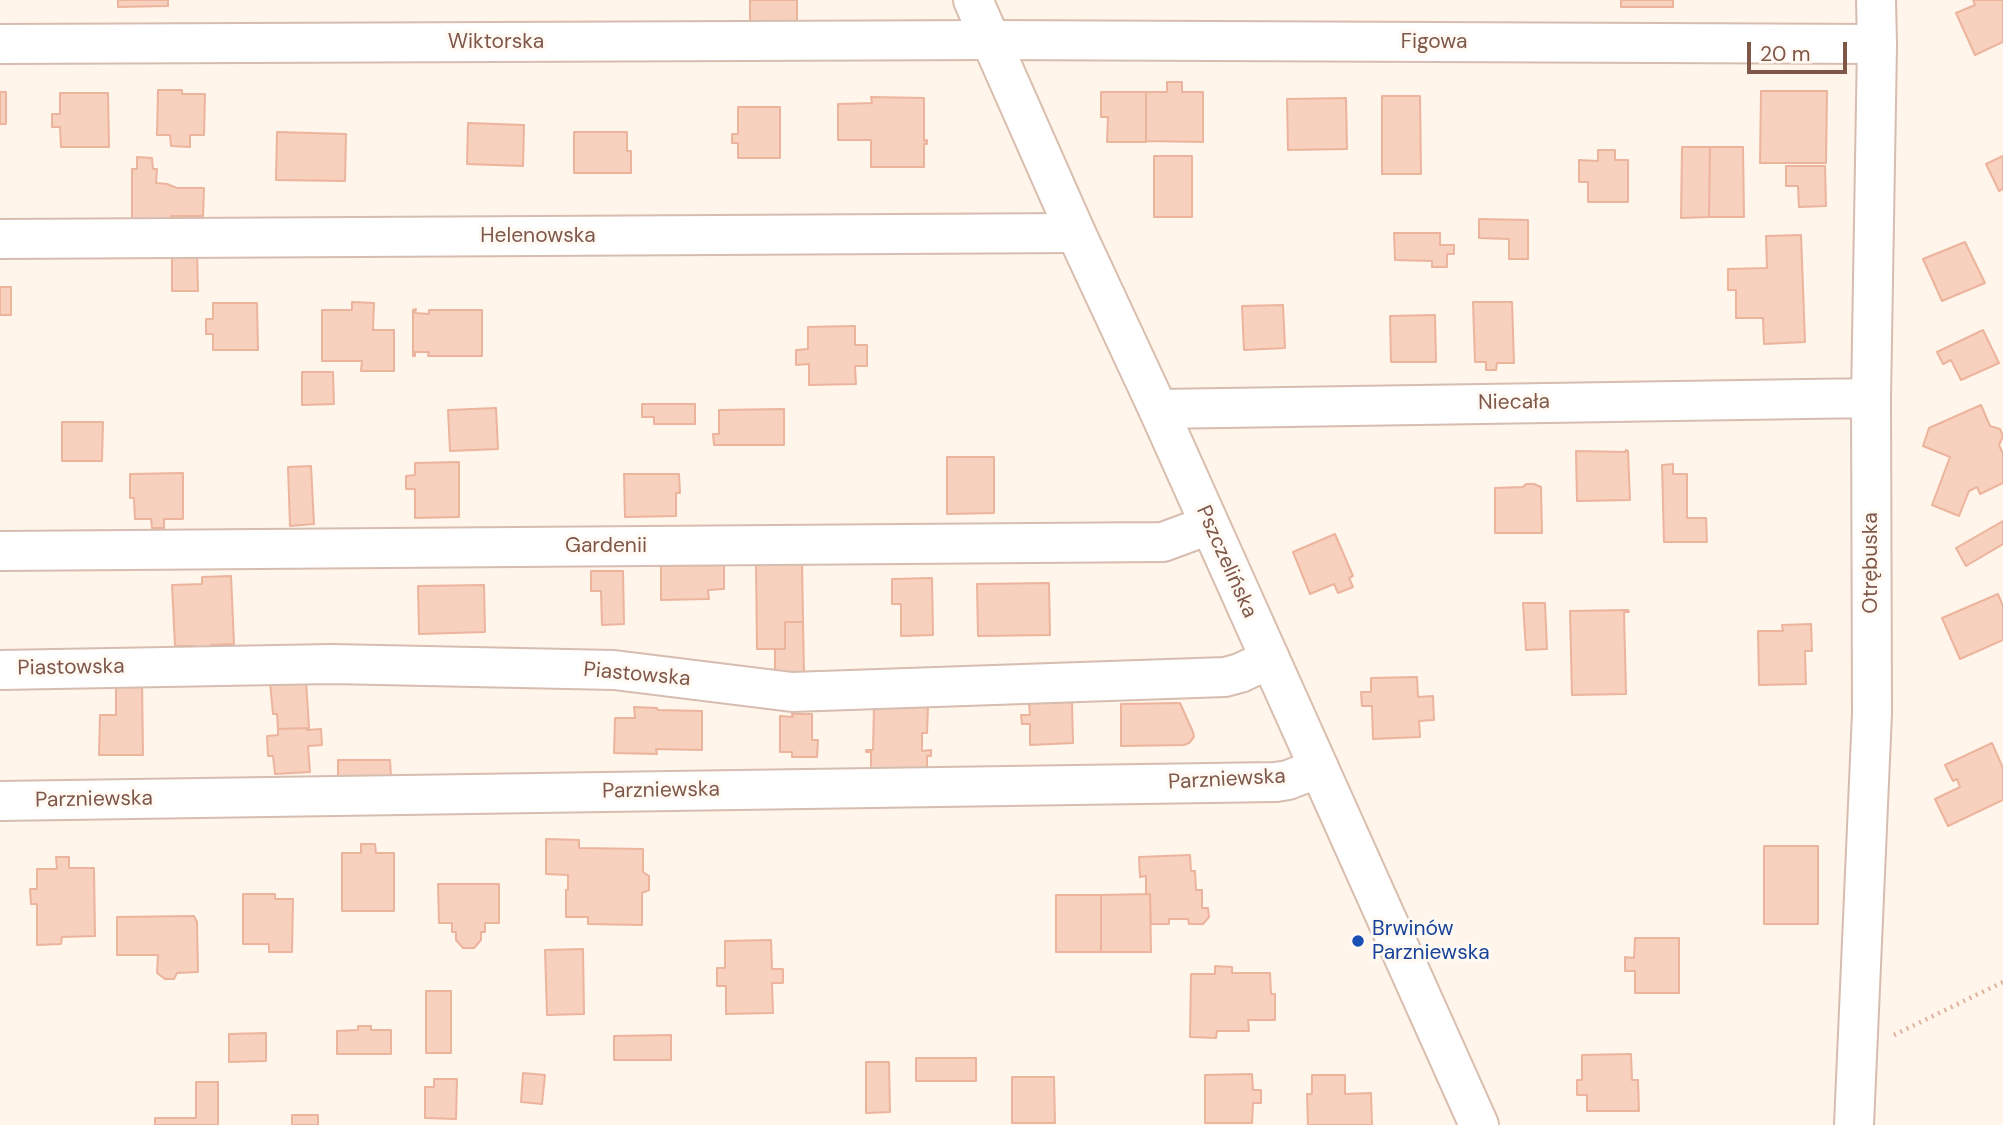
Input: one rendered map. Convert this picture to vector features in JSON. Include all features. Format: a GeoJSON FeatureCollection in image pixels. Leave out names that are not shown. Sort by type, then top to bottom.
{"type":"FeatureCollection","features":[{"type":"Feature","properties":{"kind":"street","name":"Pszczelińska"},"geometry":{"type":"LineString","coordinates":[[973,0],[1479,1125]]}},
{"type":"Feature","properties":{"kind":"street","name":"Otrębuska"},"geometry":{"type":"LineString","coordinates":[[1854,1125],[1872,713],[1871,398],[1876,0]]}},
{"type":"Feature","properties":{"kind":"street","name":"Figowa"},"geometry":{"type":"LineString","coordinates":[[991,40],[1877,44]]}},
{"type":"Feature","properties":{"kind":"street","name":"Wiktorska"},"geometry":{"type":"LineString","coordinates":[[0,44],[991,40]]}},
{"type":"Feature","properties":{"kind":"street","name":"Helenowska"},"geometry":{"type":"LineString","coordinates":[[0,239],[1076,233]]}},
{"type":"Feature","properties":{"kind":"street","name":"Niecała"},"geometry":{"type":"LineString","coordinates":[[1158,409],[1871,398]]}},
{"type":"Feature","properties":{"kind":"street","name":"Gardenii"},"geometry":{"type":"LineString","coordinates":[[0,551],[1163,541],[1209,525]]}},
{"type":"Feature","properties":{"kind":"street","name":"Piastowska"},"geometry":{"type":"LineString","coordinates":[[0,670],[332,664],[614,670],[793,692],[1225,677],[1270,659]]}},
{"type":"Feature","properties":{"kind":"street","name":"Parzniewska"},"geometry":{"type":"LineString","coordinates":[[0,801],[1262,782],[1288,780],[1319,768]]}},
{"type":"Feature","properties":{"kind":"path"},"geometry":{"type":"LineString","coordinates":[[1859,1040],[1889,1038],[2003,982]]}},
{"type":"Feature","properties":{"kind":"building"},"geometry":{"type":"Polygon","coordinates":[[[118,0],[168,0],[168,6],[118,7],[118,0]]]}},
{"type":"Feature","properties":{"kind":"building"},"geometry":{"type":"Polygon","coordinates":[[[750,0],[797,0],[797,23],[750,23],[750,0]]]}},
{"type":"Feature","properties":{"kind":"building"},"geometry":{"type":"Polygon","coordinates":[[[1621,0],[1673,0],[1673,7],[1621,7],[1621,0]]]}},
{"type":"Feature","properties":{"kind":"building"},"geometry":{"type":"Polygon","coordinates":[[[1973,0],[2003,0],[2003,42],[1975,55],[1956,13],[1975,5],[1973,0]]]}},
{"type":"Feature","properties":{"kind":"building"},"geometry":{"type":"Polygon","coordinates":[[[1167,82],[1182,82],[1182,92],[1203,92],[1203,142],[1146,141],[1146,92],[1167,92],[1167,82]]]}},
{"type":"Feature","properties":{"kind":"building"},"geometry":{"type":"Polygon","coordinates":[[[158,90],[205,94],[204,135],[190,135],[190,147],[171,146],[170,135],[157,135],[158,90]]]}},
{"type":"Feature","properties":{"kind":"building"},"geometry":{"type":"Polygon","coordinates":[[[1761,91],[1827,91],[1826,163],[1760,163],[1761,91]]]}},
{"type":"Feature","properties":{"kind":"building"},"geometry":{"type":"Polygon","coordinates":[[[0,92],[6,92],[6,124],[0,124],[0,92]]]}},
{"type":"Feature","properties":{"kind":"building"},"geometry":{"type":"Polygon","coordinates":[[[1101,92],[1146,92],[1146,142],[1107,142],[1108,117],[1101,117],[1101,92]]]}},
{"type":"Feature","properties":{"kind":"building"},"geometry":{"type":"Polygon","coordinates":[[[60,93],[108,93],[109,147],[61,147],[60,127],[52,127],[52,114],[60,114],[60,93]]]}},
{"type":"Feature","properties":{"kind":"building"},"geometry":{"type":"Polygon","coordinates":[[[1382,96],[1420,96],[1421,174],[1382,174],[1382,96]]]}},
{"type":"Feature","properties":{"kind":"building"},"geometry":{"type":"Polygon","coordinates":[[[871,97],[924,98],[924,141],[927,140],[927,144],[924,144],[924,167],[871,167],[871,140],[838,140],[838,104],[872,103],[871,97]]]}},
{"type":"Feature","properties":{"kind":"building"},"geometry":{"type":"Polygon","coordinates":[[[1346,98],[1347,149],[1288,150],[1287,99],[1346,98]]]}},
{"type":"Feature","properties":{"kind":"building"},"geometry":{"type":"Polygon","coordinates":[[[738,107],[780,107],[780,158],[738,158],[738,143],[732,143],[732,134],[738,134],[738,107]]]}},
{"type":"Feature","properties":{"kind":"building"},"geometry":{"type":"Polygon","coordinates":[[[468,123],[524,125],[523,166],[467,164],[468,123]]]}},
{"type":"Feature","properties":{"kind":"building"},"geometry":{"type":"Polygon","coordinates":[[[277,132],[346,134],[345,181],[276,180],[277,132]]]}},
{"type":"Feature","properties":{"kind":"building"},"geometry":{"type":"Polygon","coordinates":[[[574,132],[627,132],[627,151],[631,151],[631,173],[574,173],[574,132]]]}},
{"type":"Feature","properties":{"kind":"building"},"geometry":{"type":"Polygon","coordinates":[[[1682,147],[1710,147],[1709,217],[1681,218],[1682,147]]]}},
{"type":"Feature","properties":{"kind":"building"},"geometry":{"type":"Polygon","coordinates":[[[1710,147],[1743,147],[1744,217],[1709,217],[1710,147]]]}},
{"type":"Feature","properties":{"kind":"building"},"geometry":{"type":"Polygon","coordinates":[[[1598,150],[1615,150],[1615,160],[1628,160],[1628,202],[1588,202],[1588,182],[1579,182],[1579,160],[1598,161],[1598,150]]]}},
{"type":"Feature","properties":{"kind":"building"},"geometry":{"type":"Polygon","coordinates":[[[1154,156],[1192,156],[1192,217],[1154,217],[1154,156]]]}},
{"type":"Feature","properties":{"kind":"building"},"geometry":{"type":"Polygon","coordinates":[[[2003,156],[2003,189],[1999,191],[1986,164],[2003,156]]]}},
{"type":"Feature","properties":{"kind":"building"},"geometry":{"type":"Polygon","coordinates":[[[137,157],[152,158],[153,169],[157,169],[156,183],[177,188],[204,188],[203,216],[171,216],[171,226],[132,226],[132,169],[137,169],[137,157]]]}},
{"type":"Feature","properties":{"kind":"building"},"geometry":{"type":"Polygon","coordinates":[[[1786,166],[1825,166],[1826,206],[1799,207],[1798,186],[1786,186],[1786,166]]]}},
{"type":"Feature","properties":{"kind":"building"},"geometry":{"type":"Polygon","coordinates":[[[1479,219],[1528,220],[1528,259],[1509,259],[1509,239],[1479,238],[1479,219]]]}},
{"type":"Feature","properties":{"kind":"building"},"geometry":{"type":"Polygon","coordinates":[[[1394,233],[1440,233],[1440,245],[1454,245],[1454,254],[1447,254],[1447,267],[1432,267],[1432,261],[1395,260],[1394,233]]]}},
{"type":"Feature","properties":{"kind":"building"},"geometry":{"type":"Polygon","coordinates":[[[1801,235],[1805,342],[1764,344],[1763,318],[1736,318],[1736,290],[1728,290],[1728,269],[1767,268],[1766,236],[1801,235]]]}},
{"type":"Feature","properties":{"kind":"building"},"geometry":{"type":"Polygon","coordinates":[[[1965,242],[1985,283],[1942,301],[1923,259],[1965,242]]]}},
{"type":"Feature","properties":{"kind":"building"},"geometry":{"type":"Polygon","coordinates":[[[172,251],[197,251],[198,291],[172,291],[172,251]]]}},
{"type":"Feature","properties":{"kind":"building"},"geometry":{"type":"Polygon","coordinates":[[[0,287],[11,287],[11,315],[0,315],[0,287]]]}},
{"type":"Feature","properties":{"kind":"building"},"geometry":{"type":"Polygon","coordinates":[[[352,302],[374,303],[373,330],[394,330],[394,371],[361,371],[362,361],[322,361],[322,310],[352,310],[352,302]]]}},
{"type":"Feature","properties":{"kind":"building"},"geometry":{"type":"Polygon","coordinates":[[[1473,302],[1512,302],[1514,363],[1497,363],[1496,370],[1486,370],[1486,362],[1475,362],[1473,302]]]}},
{"type":"Feature","properties":{"kind":"building"},"geometry":{"type":"Polygon","coordinates":[[[213,303],[257,303],[258,350],[213,350],[213,334],[206,334],[206,319],[213,319],[213,303]]]}},
{"type":"Feature","properties":{"kind":"building"},"geometry":{"type":"Polygon","coordinates":[[[1283,305],[1285,348],[1244,350],[1242,306],[1283,305]]]}},
{"type":"Feature","properties":{"kind":"building"},"geometry":{"type":"Polygon","coordinates":[[[416,309],[415,313],[429,314],[429,310],[482,310],[482,356],[428,356],[429,352],[415,352],[413,356],[413,310],[416,309]]]}},
{"type":"Feature","properties":{"kind":"building"},"geometry":{"type":"Polygon","coordinates":[[[1435,315],[1436,362],[1391,362],[1390,316],[1435,315]]]}},
{"type":"Feature","properties":{"kind":"building"},"geometry":{"type":"Polygon","coordinates":[[[855,326],[855,345],[867,345],[867,366],[855,366],[856,384],[809,385],[809,364],[796,365],[796,350],[808,349],[808,327],[855,326]]]}},
{"type":"Feature","properties":{"kind":"building"},"geometry":{"type":"Polygon","coordinates":[[[1983,330],[1999,363],[1961,380],[1951,360],[1943,364],[1937,352],[1983,330]]]}},
{"type":"Feature","properties":{"kind":"building"},"geometry":{"type":"Polygon","coordinates":[[[302,372],[333,372],[334,404],[302,405],[302,372]]]}},
{"type":"Feature","properties":{"kind":"building"},"geometry":{"type":"Polygon","coordinates":[[[642,404],[695,404],[695,424],[654,424],[654,417],[642,417],[642,404]]]}},
{"type":"Feature","properties":{"kind":"building"},"geometry":{"type":"Polygon","coordinates":[[[1981,405],[1990,426],[2000,429],[2003,436],[1999,445],[2003,454],[2003,483],[1980,494],[1977,487],[1969,491],[1959,516],[1932,505],[1950,457],[1923,446],[1929,428],[1981,405]]]}},
{"type":"Feature","properties":{"kind":"building"},"geometry":{"type":"Polygon","coordinates":[[[496,408],[498,449],[450,451],[448,410],[496,408]]]}},
{"type":"Feature","properties":{"kind":"building"},"geometry":{"type":"Polygon","coordinates":[[[784,409],[784,445],[714,445],[713,434],[719,434],[719,410],[784,409]]]}},
{"type":"Feature","properties":{"kind":"building"},"geometry":{"type":"Polygon","coordinates":[[[62,422],[103,422],[102,461],[62,461],[62,422]]]}},
{"type":"Feature","properties":{"kind":"building"},"geometry":{"type":"Polygon","coordinates":[[[1626,450],[1630,500],[1577,501],[1576,451],[1626,450]]]}},
{"type":"Feature","properties":{"kind":"building"},"geometry":{"type":"Polygon","coordinates":[[[947,457],[994,457],[994,513],[947,514],[947,457]]]}},
{"type":"Feature","properties":{"kind":"building"},"geometry":{"type":"Polygon","coordinates":[[[459,462],[459,517],[415,518],[415,489],[406,489],[406,476],[415,475],[415,463],[459,462]]]}},
{"type":"Feature","properties":{"kind":"building"},"geometry":{"type":"Polygon","coordinates":[[[1673,464],[1673,474],[1687,474],[1687,518],[1706,518],[1707,542],[1664,542],[1662,465],[1673,464]]]}},
{"type":"Feature","properties":{"kind":"building"},"geometry":{"type":"Polygon","coordinates":[[[311,466],[314,524],[290,526],[288,467],[311,466]]]}},
{"type":"Feature","properties":{"kind":"building"},"geometry":{"type":"Polygon","coordinates":[[[183,473],[183,519],[164,519],[164,528],[152,528],[151,519],[135,519],[134,498],[130,498],[130,474],[183,473]]]}},
{"type":"Feature","properties":{"kind":"building"},"geometry":{"type":"Polygon","coordinates":[[[624,474],[679,474],[680,493],[676,493],[676,516],[625,517],[624,474]]]}},
{"type":"Feature","properties":{"kind":"building"},"geometry":{"type":"Polygon","coordinates":[[[1526,484],[1541,487],[1542,533],[1495,533],[1495,488],[1523,487],[1526,484]]]}},
{"type":"Feature","properties":{"kind":"building"},"geometry":{"type":"Polygon","coordinates":[[[2003,521],[2003,544],[1966,566],[1956,548],[2003,521]]]}},
{"type":"Feature","properties":{"kind":"building"},"geometry":{"type":"Polygon","coordinates":[[[1335,534],[1353,576],[1349,578],[1353,587],[1338,593],[1334,584],[1310,594],[1293,552],[1335,534]]]}},
{"type":"Feature","properties":{"kind":"building"},"geometry":{"type":"Polygon","coordinates":[[[802,560],[803,622],[785,622],[785,649],[757,649],[756,561],[802,560]]]}},
{"type":"Feature","properties":{"kind":"building"},"geometry":{"type":"Polygon","coordinates":[[[724,565],[724,589],[708,590],[709,599],[661,600],[661,566],[724,565]]]}},
{"type":"Feature","properties":{"kind":"building"},"geometry":{"type":"Polygon","coordinates":[[[591,571],[623,571],[624,624],[602,625],[601,591],[591,591],[591,571]]]}},
{"type":"Feature","properties":{"kind":"building"},"geometry":{"type":"Polygon","coordinates":[[[231,576],[234,644],[211,645],[211,654],[195,655],[194,646],[175,646],[172,585],[202,584],[202,577],[231,576]]]}},
{"type":"Feature","properties":{"kind":"building"},"geometry":{"type":"Polygon","coordinates":[[[932,578],[933,635],[901,636],[901,604],[892,604],[892,579],[932,578]]]}},
{"type":"Feature","properties":{"kind":"building"},"geometry":{"type":"Polygon","coordinates":[[[1049,583],[1050,635],[978,636],[977,584],[1049,583]]]}},
{"type":"Feature","properties":{"kind":"building"},"geometry":{"type":"Polygon","coordinates":[[[484,585],[485,632],[419,634],[418,586],[484,585]]]}},
{"type":"Feature","properties":{"kind":"building"},"geometry":{"type":"Polygon","coordinates":[[[1998,594],[2003,606],[2003,640],[1960,659],[1942,618],[1998,594]]]}},
{"type":"Feature","properties":{"kind":"building"},"geometry":{"type":"Polygon","coordinates":[[[1523,603],[1545,603],[1547,649],[1526,650],[1523,603]]]}},
{"type":"Feature","properties":{"kind":"building"},"geometry":{"type":"Polygon","coordinates":[[[1570,611],[1629,612],[1624,612],[1626,694],[1572,695],[1570,611]]]}},
{"type":"Feature","properties":{"kind":"building"},"geometry":{"type":"Polygon","coordinates":[[[785,622],[803,622],[804,676],[775,676],[775,649],[785,649],[785,622]]]}},
{"type":"Feature","properties":{"kind":"building"},"geometry":{"type":"Polygon","coordinates":[[[1811,624],[1812,651],[1805,651],[1806,684],[1759,685],[1758,631],[1783,631],[1782,625],[1811,624]]]}},
{"type":"Feature","properties":{"kind":"building"},"geometry":{"type":"Polygon","coordinates":[[[1417,677],[1418,697],[1433,696],[1434,720],[1419,721],[1420,737],[1373,739],[1372,706],[1362,706],[1361,692],[1371,692],[1371,678],[1417,677]]]}},
{"type":"Feature","properties":{"kind":"building"},"geometry":{"type":"Polygon","coordinates":[[[306,680],[309,728],[278,729],[277,714],[273,714],[270,682],[306,680]]]}},
{"type":"Feature","properties":{"kind":"building"},"geometry":{"type":"Polygon","coordinates":[[[116,681],[142,681],[143,755],[99,755],[100,715],[116,715],[116,681]]]}},
{"type":"Feature","properties":{"kind":"building"},"geometry":{"type":"Polygon","coordinates":[[[1072,702],[1073,743],[1030,745],[1030,724],[1022,724],[1021,715],[1030,715],[1029,703],[1072,702]]]}},
{"type":"Feature","properties":{"kind":"building"},"geometry":{"type":"Polygon","coordinates":[[[1180,703],[1193,732],[1194,737],[1189,743],[1121,746],[1121,704],[1180,703]]]}},
{"type":"Feature","properties":{"kind":"building"},"geometry":{"type":"Polygon","coordinates":[[[874,706],[928,706],[927,733],[922,733],[922,751],[931,750],[931,756],[927,756],[927,770],[871,769],[871,752],[866,750],[873,750],[874,706]]]}},
{"type":"Feature","properties":{"kind":"building"},"geometry":{"type":"Polygon","coordinates":[[[634,707],[702,711],[702,750],[656,749],[657,754],[614,753],[615,718],[635,718],[634,707]]]}},
{"type":"Feature","properties":{"kind":"building"},"geometry":{"type":"Polygon","coordinates":[[[792,714],[812,714],[812,740],[818,740],[817,757],[792,757],[792,752],[780,752],[780,716],[793,717],[792,714]]]}},
{"type":"Feature","properties":{"kind":"building"},"geometry":{"type":"Polygon","coordinates":[[[278,729],[321,729],[322,745],[308,746],[310,772],[275,774],[273,756],[268,756],[267,736],[278,735],[278,729]]]}},
{"type":"Feature","properties":{"kind":"building"},"geometry":{"type":"Polygon","coordinates":[[[1992,743],[2003,768],[2003,800],[1948,826],[1935,799],[1960,787],[1957,779],[1953,781],[1945,765],[1992,743]]]}},
{"type":"Feature","properties":{"kind":"building"},"geometry":{"type":"Polygon","coordinates":[[[338,760],[390,760],[391,776],[338,777],[338,760]]]}},
{"type":"Feature","properties":{"kind":"building"},"geometry":{"type":"Polygon","coordinates":[[[546,839],[579,840],[579,848],[643,849],[643,872],[649,876],[649,890],[642,893],[642,925],[588,924],[588,917],[566,917],[568,875],[546,874],[546,839]]]}},
{"type":"Feature","properties":{"kind":"building"},"geometry":{"type":"Polygon","coordinates":[[[361,844],[375,844],[376,853],[394,853],[394,911],[342,911],[342,853],[361,853],[361,844]]]}},
{"type":"Feature","properties":{"kind":"building"},"geometry":{"type":"Polygon","coordinates":[[[1764,846],[1818,846],[1818,924],[1764,924],[1764,846]]]}},
{"type":"Feature","properties":{"kind":"building"},"geometry":{"type":"Polygon","coordinates":[[[1190,855],[1191,871],[1195,871],[1196,890],[1202,890],[1202,908],[1208,908],[1209,917],[1203,924],[1189,924],[1188,919],[1169,919],[1169,924],[1151,924],[1150,894],[1146,894],[1146,876],[1140,877],[1139,857],[1190,855]]]}},
{"type":"Feature","properties":{"kind":"building"},"geometry":{"type":"Polygon","coordinates":[[[56,857],[69,857],[69,868],[94,868],[95,936],[62,937],[61,944],[37,945],[37,904],[31,904],[30,889],[37,889],[37,869],[57,869],[56,857]]]}},
{"type":"Feature","properties":{"kind":"building"},"geometry":{"type":"Polygon","coordinates":[[[438,884],[499,884],[499,923],[485,923],[485,932],[481,932],[481,940],[474,948],[463,948],[456,940],[456,932],[452,932],[452,923],[439,923],[438,884]]]}},
{"type":"Feature","properties":{"kind":"building"},"geometry":{"type":"Polygon","coordinates":[[[243,894],[275,894],[275,899],[293,899],[292,952],[269,952],[269,944],[243,944],[243,894]]]}},
{"type":"Feature","properties":{"kind":"building"},"geometry":{"type":"Polygon","coordinates":[[[1150,894],[1151,952],[1101,952],[1101,895],[1150,894]]]}},
{"type":"Feature","properties":{"kind":"building"},"geometry":{"type":"Polygon","coordinates":[[[1056,895],[1101,895],[1101,952],[1056,952],[1056,895]]]}},
{"type":"Feature","properties":{"kind":"building"},"geometry":{"type":"Polygon","coordinates":[[[194,916],[197,922],[198,972],[177,973],[174,979],[165,979],[157,973],[158,955],[117,955],[117,917],[194,916]]]}},
{"type":"Feature","properties":{"kind":"building"},"geometry":{"type":"Polygon","coordinates":[[[1635,938],[1679,938],[1679,993],[1635,993],[1635,971],[1625,971],[1625,957],[1634,958],[1635,938]]]}},
{"type":"Feature","properties":{"kind":"building"},"geometry":{"type":"Polygon","coordinates":[[[771,940],[772,969],[783,969],[783,983],[772,983],[773,1013],[726,1014],[726,986],[717,986],[717,968],[725,968],[725,941],[771,940]]]}},
{"type":"Feature","properties":{"kind":"building"},"geometry":{"type":"Polygon","coordinates":[[[583,949],[584,1014],[547,1015],[545,950],[583,949]]]}},
{"type":"Feature","properties":{"kind":"building"},"geometry":{"type":"Polygon","coordinates":[[[1215,966],[1232,967],[1232,973],[1270,973],[1271,994],[1275,994],[1275,1020],[1248,1020],[1249,1031],[1217,1031],[1216,1038],[1190,1037],[1191,974],[1215,974],[1215,966]]]}},
{"type":"Feature","properties":{"kind":"building"},"geometry":{"type":"Polygon","coordinates":[[[426,991],[451,991],[451,1053],[426,1053],[426,991]]]}},
{"type":"Feature","properties":{"kind":"building"},"geometry":{"type":"Polygon","coordinates":[[[358,1026],[371,1026],[371,1030],[391,1030],[391,1054],[337,1054],[337,1031],[358,1030],[358,1026]]]}},
{"type":"Feature","properties":{"kind":"building"},"geometry":{"type":"Polygon","coordinates":[[[266,1033],[266,1061],[229,1062],[229,1034],[266,1033]]]}},
{"type":"Feature","properties":{"kind":"building"},"geometry":{"type":"Polygon","coordinates":[[[671,1035],[671,1060],[614,1060],[614,1036],[671,1035]]]}},
{"type":"Feature","properties":{"kind":"building"},"geometry":{"type":"Polygon","coordinates":[[[1631,1054],[1632,1080],[1638,1080],[1639,1111],[1587,1111],[1587,1095],[1577,1095],[1577,1080],[1582,1080],[1582,1055],[1631,1054]]]}},
{"type":"Feature","properties":{"kind":"building"},"geometry":{"type":"Polygon","coordinates":[[[916,1058],[976,1058],[976,1081],[916,1081],[916,1058]]]}},
{"type":"Feature","properties":{"kind":"building"},"geometry":{"type":"Polygon","coordinates":[[[866,1062],[889,1062],[890,1112],[866,1113],[866,1062]]]}},
{"type":"Feature","properties":{"kind":"building"},"geometry":{"type":"Polygon","coordinates":[[[523,1073],[545,1075],[542,1104],[521,1102],[523,1073]]]}},
{"type":"Feature","properties":{"kind":"building"},"geometry":{"type":"Polygon","coordinates":[[[1252,1074],[1253,1090],[1261,1090],[1261,1103],[1253,1103],[1252,1123],[1205,1123],[1205,1075],[1252,1074]]]}},
{"type":"Feature","properties":{"kind":"building"},"geometry":{"type":"Polygon","coordinates":[[[1312,1075],[1345,1075],[1345,1094],[1371,1093],[1372,1125],[1308,1125],[1307,1094],[1312,1094],[1312,1075]]]}},
{"type":"Feature","properties":{"kind":"building"},"geometry":{"type":"Polygon","coordinates":[[[1012,1077],[1054,1077],[1055,1123],[1012,1123],[1012,1077]]]}},
{"type":"Feature","properties":{"kind":"building"},"geometry":{"type":"Polygon","coordinates":[[[434,1079],[457,1079],[456,1119],[425,1118],[425,1087],[434,1087],[434,1079]]]}},
{"type":"Feature","properties":{"kind":"building"},"geometry":{"type":"Polygon","coordinates":[[[196,1082],[218,1082],[218,1125],[155,1125],[155,1118],[196,1118],[196,1082]]]}},
{"type":"Feature","properties":{"kind":"building"},"geometry":{"type":"Polygon","coordinates":[[[292,1115],[318,1115],[318,1125],[292,1125],[292,1115]]]}},
{"type":"Feature","properties":{"kind":"place","name":"Brwinów Parzniewska"},"geometry":{"type":"Point","coordinates":[1358,941]}}]}
